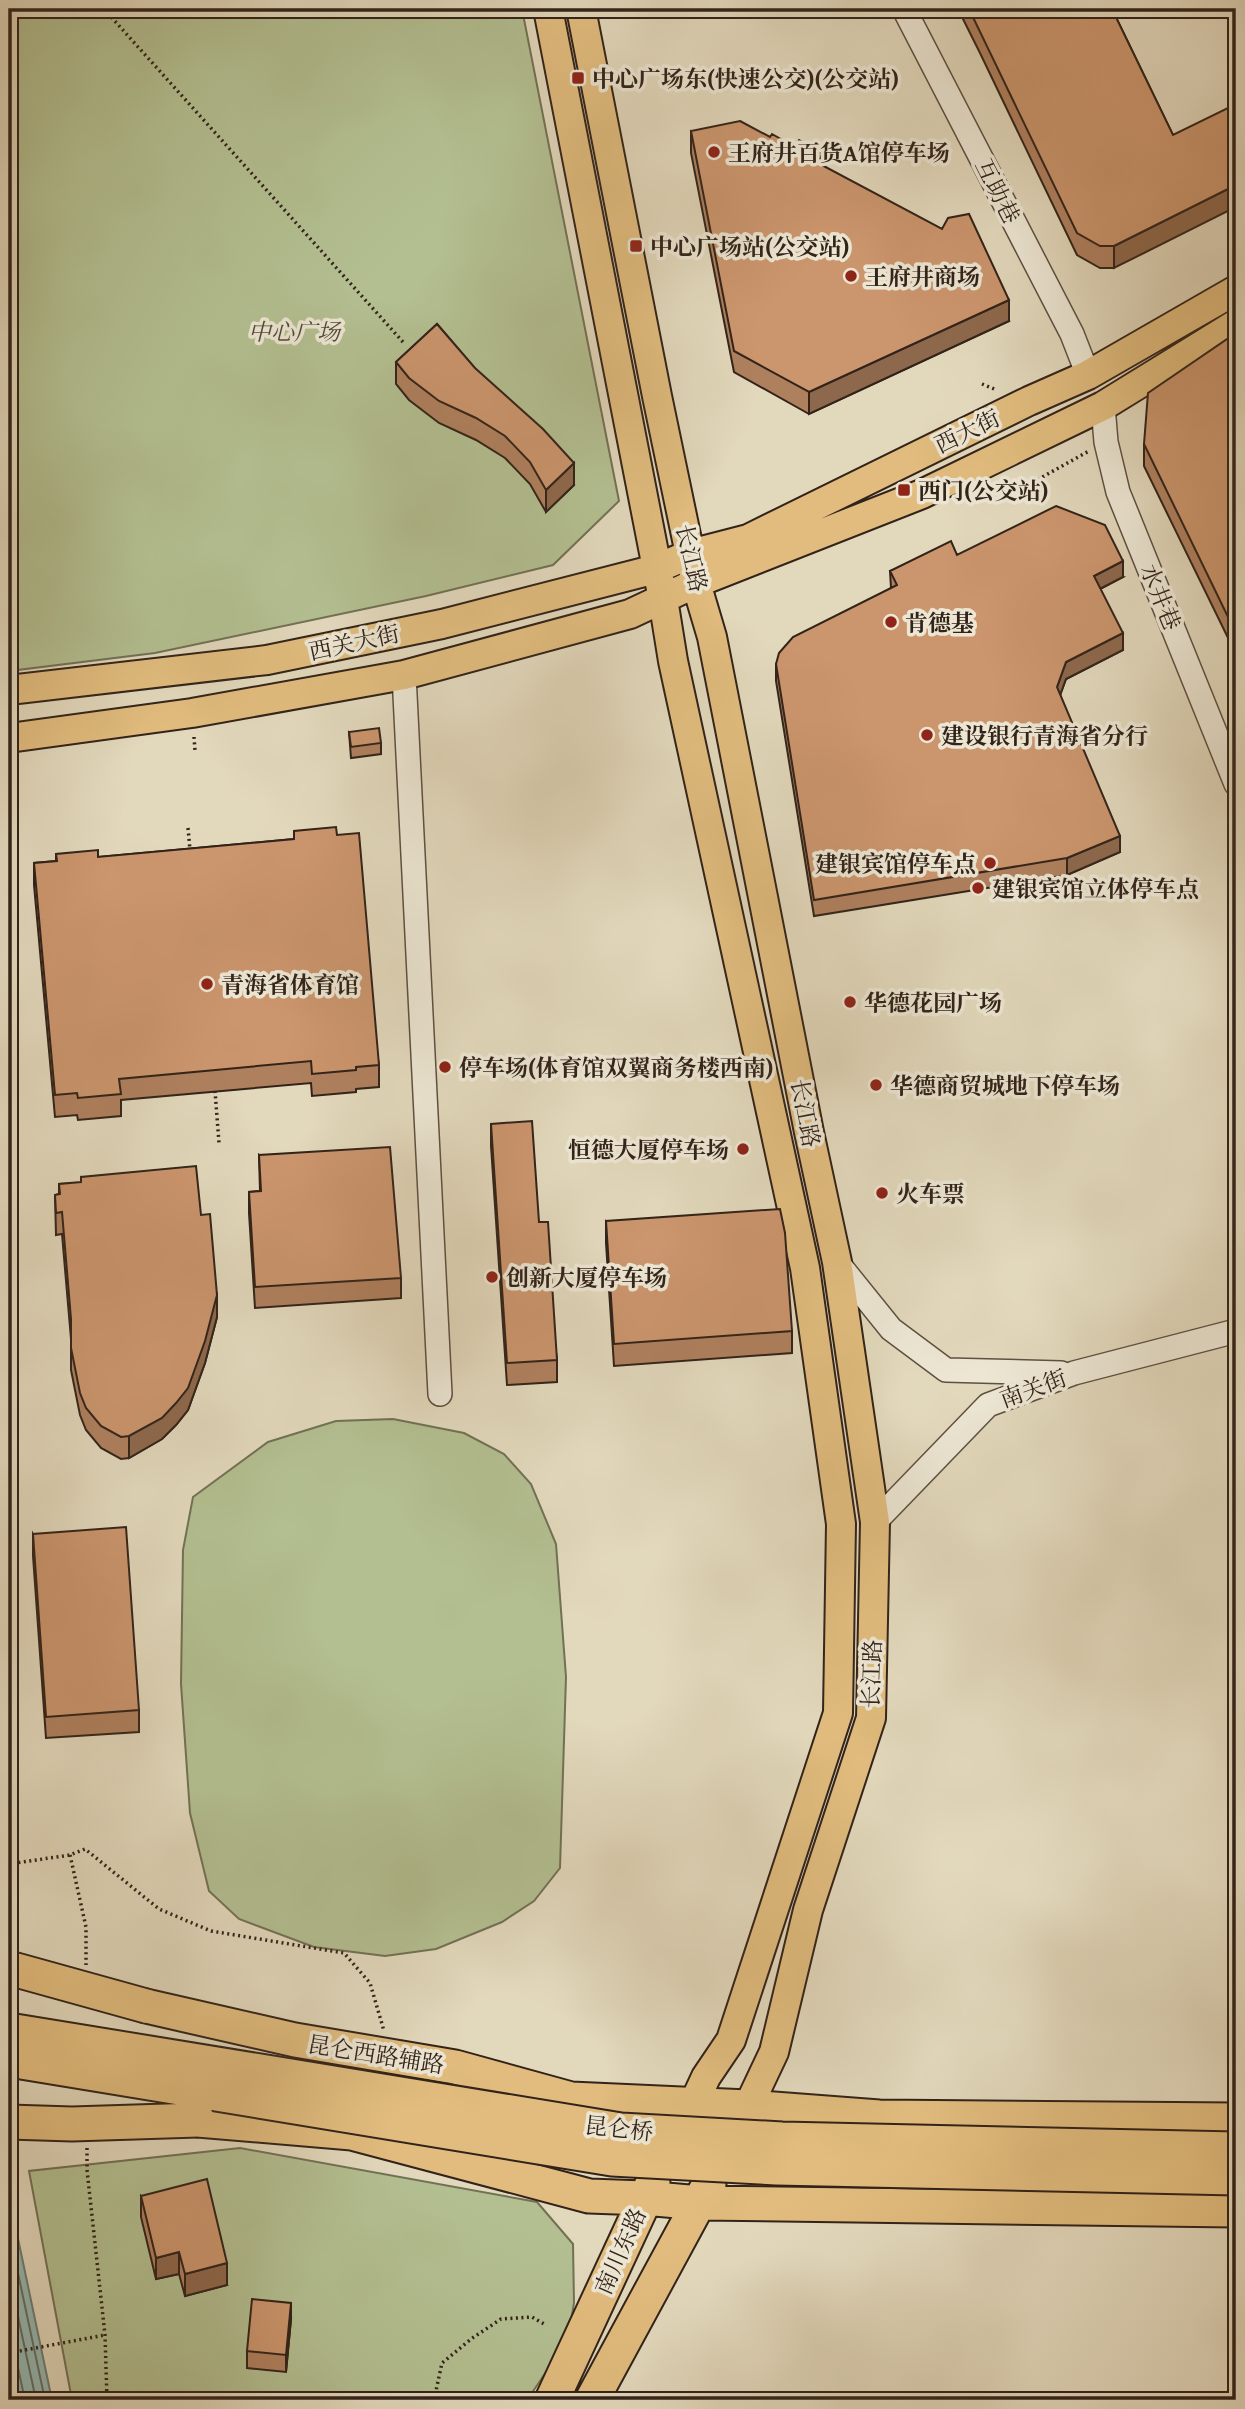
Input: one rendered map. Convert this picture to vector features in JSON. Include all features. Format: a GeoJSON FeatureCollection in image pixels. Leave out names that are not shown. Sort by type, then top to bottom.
{"type":"FeatureCollection","features":[{"type":"Feature","properties":{"kind":"highway","name":"昆仑西路辅路"},"geometry":{"type":"LineString","coordinates":[[9,1968],[146,2006],[295,2040],[455,2067],[571,2099],[748,2107],[879,2117],[1236,2120]]}},
{"type":"Feature","properties":{"kind":"highway","name":"昆仑桥"},"geometry":{"type":"LineString","coordinates":[[9,2030],[621,2130],[782,2139],[1236,2149]]}},
{"type":"Feature","properties":{"kind":"highway","name":"昆仑桥"},"geometry":{"type":"LineString","coordinates":[[9,2060],[612,2159],[777,2168],[1236,2178]]}},
{"type":"Feature","properties":{"kind":"highway","name":"南川东路"},"geometry":{"type":"LineString","coordinates":[[552,2400],[644,2198],[693,2105]]}},
{"type":"Feature","properties":{"kind":"highway","name":"长江路"},"geometry":{"type":"LineString","coordinates":[[700,2203],[748,2107]]}},
{"type":"Feature","properties":{"kind":"highway"},"geometry":{"type":"LineString","coordinates":[[9,2122],[72,2124],[198,2120],[352,2133],[589,2196],[700,2203],[1236,2210]]}},
{"type":"Feature","properties":{"kind":"highway","name":"南川东路"},"geometry":{"type":"LineString","coordinates":[[592,2400],[700,2203]]}},
{"type":"Feature","properties":{"kind":"main road","name":"长江路"},"geometry":{"type":"LineString","coordinates":[[548,9],[673,661],[805,1268],[841,1524],[838,1713],[731,2040],[706,2077],[693,2105]]}},
{"type":"Feature","properties":{"kind":"main road","name":"长江路"},"geometry":{"type":"LineString","coordinates":[[582,9],[657,396],[696,583],[712,638],[837,1262],[874,1522],[871,1718],[808,1909],[774,2052],[748,2107]]}},
{"type":"Feature","properties":{"kind":"main road","name":"西大街"},"geometry":{"type":"LineString","coordinates":[[690,554],[747,539],[1088,374],[1236,290]]}},
{"type":"Feature","properties":{"kind":"main road","name":"西大街"},"geometry":{"type":"LineString","coordinates":[[9,738],[191,713],[404,675],[629,614],[696,583],[922,494],[1103,405],[1236,324]]}},
{"type":"Feature","properties":{"kind":"main road","name":"西关大街"},"geometry":{"type":"LineString","coordinates":[[9,690],[267,660],[442,624],[656,569],[690,554]]}},
{"type":"Feature","properties":{"kind":"street","name":"互助巷"},"geometry":{"type":"LineString","coordinates":[[904,9],[1072,334],[1088,374]]}},
{"type":"Feature","properties":{"kind":"street","name":"水井巷"},"geometry":{"type":"LineString","coordinates":[[1103,405],[1106,442],[1118,492],[1236,784]]}},
{"type":"Feature","properties":{"kind":"street"},"geometry":{"type":"LineString","coordinates":[[404,675],[440,1394]]}},
{"type":"Feature","properties":{"kind":"street"},"geometry":{"type":"LineString","coordinates":[[837,1262],[891,1329],[946,1370],[1074,1373]]}},
{"type":"Feature","properties":{"kind":"street","name":"南关街"},"geometry":{"type":"LineString","coordinates":[[874,1522],[988,1405],[1074,1373],[1236,1331]]}},
{"type":"Feature","properties":{"kind":"path"},"geometry":{"type":"LineString","coordinates":[[104,9],[402,342]]}},
{"type":"Feature","properties":{"kind":"path"},"geometry":{"type":"LineString","coordinates":[[1028,485],[1106,442]]}},
{"type":"Feature","properties":{"kind":"path"},"geometry":{"type":"LineString","coordinates":[[193,735],[195,751]]}},
{"type":"Feature","properties":{"kind":"path"},"geometry":{"type":"LineString","coordinates":[[188,828],[191,860]]}},
{"type":"Feature","properties":{"kind":"path"},"geometry":{"type":"LineString","coordinates":[[215,1091],[219,1143]]}},
{"type":"Feature","properties":{"kind":"path"},"geometry":{"type":"LineString","coordinates":[[9,1857],[9,1864],[70,1855],[85,1849],[159,1909],[211,1931],[344,1953],[370,1983],[392,2056]]}},
{"type":"Feature","properties":{"kind":"path"},"geometry":{"type":"LineString","coordinates":[[434,2400],[442,2363],[471,2339],[501,2319],[532,2317],[546,2325]]}},
{"type":"Feature","properties":{"kind":"path"},"geometry":{"type":"LineString","coordinates":[[9,2353],[105,2334],[107,2400]]}},
{"type":"Feature","properties":{"kind":"green space","name":"中心广场"},"geometry":{"type":"Polygon","coordinates":[[[9,9],[522,9],[619,501],[553,565],[426,596],[155,653],[9,671],[9,9]]]}},
{"type":"Feature","properties":{"kind":"green space"},"geometry":{"type":"Polygon","coordinates":[[[393,1419],[464,1433],[504,1454],[531,1484],[556,1544],[566,1677],[560,1868],[534,1901],[502,1922],[436,1949],[385,1956],[314,1947],[239,1919],[209,1891],[190,1813],[181,1684],[183,1550],[193,1497],[268,1442],[336,1421],[393,1419]]]}},
{"type":"Feature","properties":{"kind":"green space"},"geometry":{"type":"Polygon","coordinates":[[[240,2148],[537,2202],[573,2244],[574,2303],[568,2340],[527,2400],[72,2400],[29,2171],[240,2148]]]}},
{"type":"Feature","properties":{"kind":"water"},"geometry":{"type":"Polygon","coordinates":[[[9,2196],[52,2400],[9,2400],[9,2196]]]}},
{"type":"Feature","properties":{"kind":"building"},"geometry":{"type":"Polygon","coordinates":[[[969,9],[1112,9],[1173,135],[1236,104],[1236,185],[1114,246],[1100,246],[1077,233],[969,9]]]}},
{"type":"Feature","properties":{"kind":"building","name":"王府井商场"},"geometry":{"type":"Polygon","coordinates":[[[740,121],[795,147],[799,140],[823,153],[818,163],[942,229],[948,218],[969,214],[1009,300],[809,392],[734,351],[691,131],[740,121]]]}},
{"type":"Feature","properties":{"kind":"building"},"geometry":{"type":"Polygon","coordinates":[[[437,324],[475,368],[543,429],[574,463],[546,490],[530,462],[505,436],[476,418],[439,401],[409,378],[396,362],[437,324]]]}},
{"type":"Feature","properties":{"kind":"building"},"geometry":{"type":"Polygon","coordinates":[[[1236,333],[1236,615],[1229,619],[1144,444],[1148,393],[1236,333]]]}},
{"type":"Feature","properties":{"kind":"building","name":"建设银行青海省分行"},"geometry":{"type":"Polygon","coordinates":[[[1056,506],[1105,525],[1123,561],[1094,576],[1123,633],[1066,662],[1057,687],[1120,836],[1067,858],[814,900],[776,664],[779,653],[793,637],[897,585],[890,571],[951,541],[957,555],[1056,506]]]}},
{"type":"Feature","properties":{"kind":"building"},"geometry":{"type":"Polygon","coordinates":[[[379,728],[381,743],[351,747],[349,732],[379,728]]]}},
{"type":"Feature","properties":{"kind":"building","name":"青海省体育馆"},"geometry":{"type":"Polygon","coordinates":[[[336,827],[337,835],[359,833],[379,1065],[312,1074],[311,1061],[119,1079],[121,1094],[78,1098],[77,1093],[55,1095],[34,863],[57,861],[56,854],[98,850],[98,857],[294,839],[294,831],[336,827]]]}},
{"type":"Feature","properties":{"kind":"building"},"geometry":{"type":"Polygon","coordinates":[[[532,1121],[539,1222],[548,1222],[557,1360],[507,1363],[491,1124],[532,1121]]]}},
{"type":"Feature","properties":{"kind":"building"},"geometry":{"type":"Polygon","coordinates":[[[390,1147],[401,1278],[255,1287],[249,1192],[261,1191],[259,1155],[390,1147]]]}},
{"type":"Feature","properties":{"kind":"building"},"geometry":{"type":"Polygon","coordinates":[[[196,1166],[201,1215],[210,1214],[217,1295],[205,1341],[188,1388],[176,1403],[162,1418],[129,1436],[121,1437],[101,1426],[86,1408],[80,1393],[71,1348],[62,1212],[56,1213],[55,1195],[60,1194],[59,1184],[81,1182],[81,1177],[196,1166]]]}},
{"type":"Feature","properties":{"kind":"building"},"geometry":{"type":"Polygon","coordinates":[[[780,1209],[785,1233],[792,1331],[614,1344],[606,1221],[780,1209]]]}},
{"type":"Feature","properties":{"kind":"building"},"geometry":{"type":"Polygon","coordinates":[[[126,1527],[139,1710],[46,1717],[33,1534],[126,1527]]]}},
{"type":"Feature","properties":{"kind":"building"},"geometry":{"type":"Polygon","coordinates":[[[207,2179],[227,2263],[185,2274],[179,2252],[156,2258],[141,2196],[207,2179]]]}},
{"type":"Feature","properties":{"kind":"building"},"geometry":{"type":"Polygon","coordinates":[[[252,2299],[291,2303],[286,2355],[247,2351],[252,2299]]]}},
{"type":"Feature","properties":{"kind":"place","name":"中心广场东(快速公交)(公交站)"},"geometry":{"type":"Point","coordinates":[578,78]}},
{"type":"Feature","properties":{"kind":"place","name":"王府井百货A馆停车场"},"geometry":{"type":"Point","coordinates":[714,152]}},
{"type":"Feature","properties":{"kind":"place","name":"中心广场站(公交站)"},"geometry":{"type":"Point","coordinates":[636,246]}},
{"type":"Feature","properties":{"kind":"place","name":"王府井商场"},"geometry":{"type":"Point","coordinates":[851,276]}},
{"type":"Feature","properties":{"kind":"place","name":"西门(公交站)"},"geometry":{"type":"Point","coordinates":[904,490]}},
{"type":"Feature","properties":{"kind":"place","name":"肯德基"},"geometry":{"type":"Point","coordinates":[891,622]}},
{"type":"Feature","properties":{"kind":"place","name":"建设银行青海省分行"},"geometry":{"type":"Point","coordinates":[927,735]}},
{"type":"Feature","properties":{"kind":"place","name":"建银宾馆停车点"},"geometry":{"type":"Point","coordinates":[990,863]}},
{"type":"Feature","properties":{"kind":"place","name":"建银宾馆立体停车点"},"geometry":{"type":"Point","coordinates":[978,888]}},
{"type":"Feature","properties":{"kind":"place","name":"青海省体育馆"},"geometry":{"type":"Point","coordinates":[207,984]}},
{"type":"Feature","properties":{"kind":"place","name":"华德花园广场"},"geometry":{"type":"Point","coordinates":[850,1002]}},
{"type":"Feature","properties":{"kind":"place","name":"停车场(体育馆双翼商务楼西南)"},"geometry":{"type":"Point","coordinates":[445,1067]}},
{"type":"Feature","properties":{"kind":"place","name":"华德商贸城地下停车场"},"geometry":{"type":"Point","coordinates":[876,1085]}},
{"type":"Feature","properties":{"kind":"place","name":"恒德大厦停车场"},"geometry":{"type":"Point","coordinates":[743,1149]}},
{"type":"Feature","properties":{"kind":"place","name":"火车票"},"geometry":{"type":"Point","coordinates":[882,1193]}},
{"type":"Feature","properties":{"kind":"place","name":"创新大厦停车场"},"geometry":{"type":"Point","coordinates":[492,1277]}}]}
